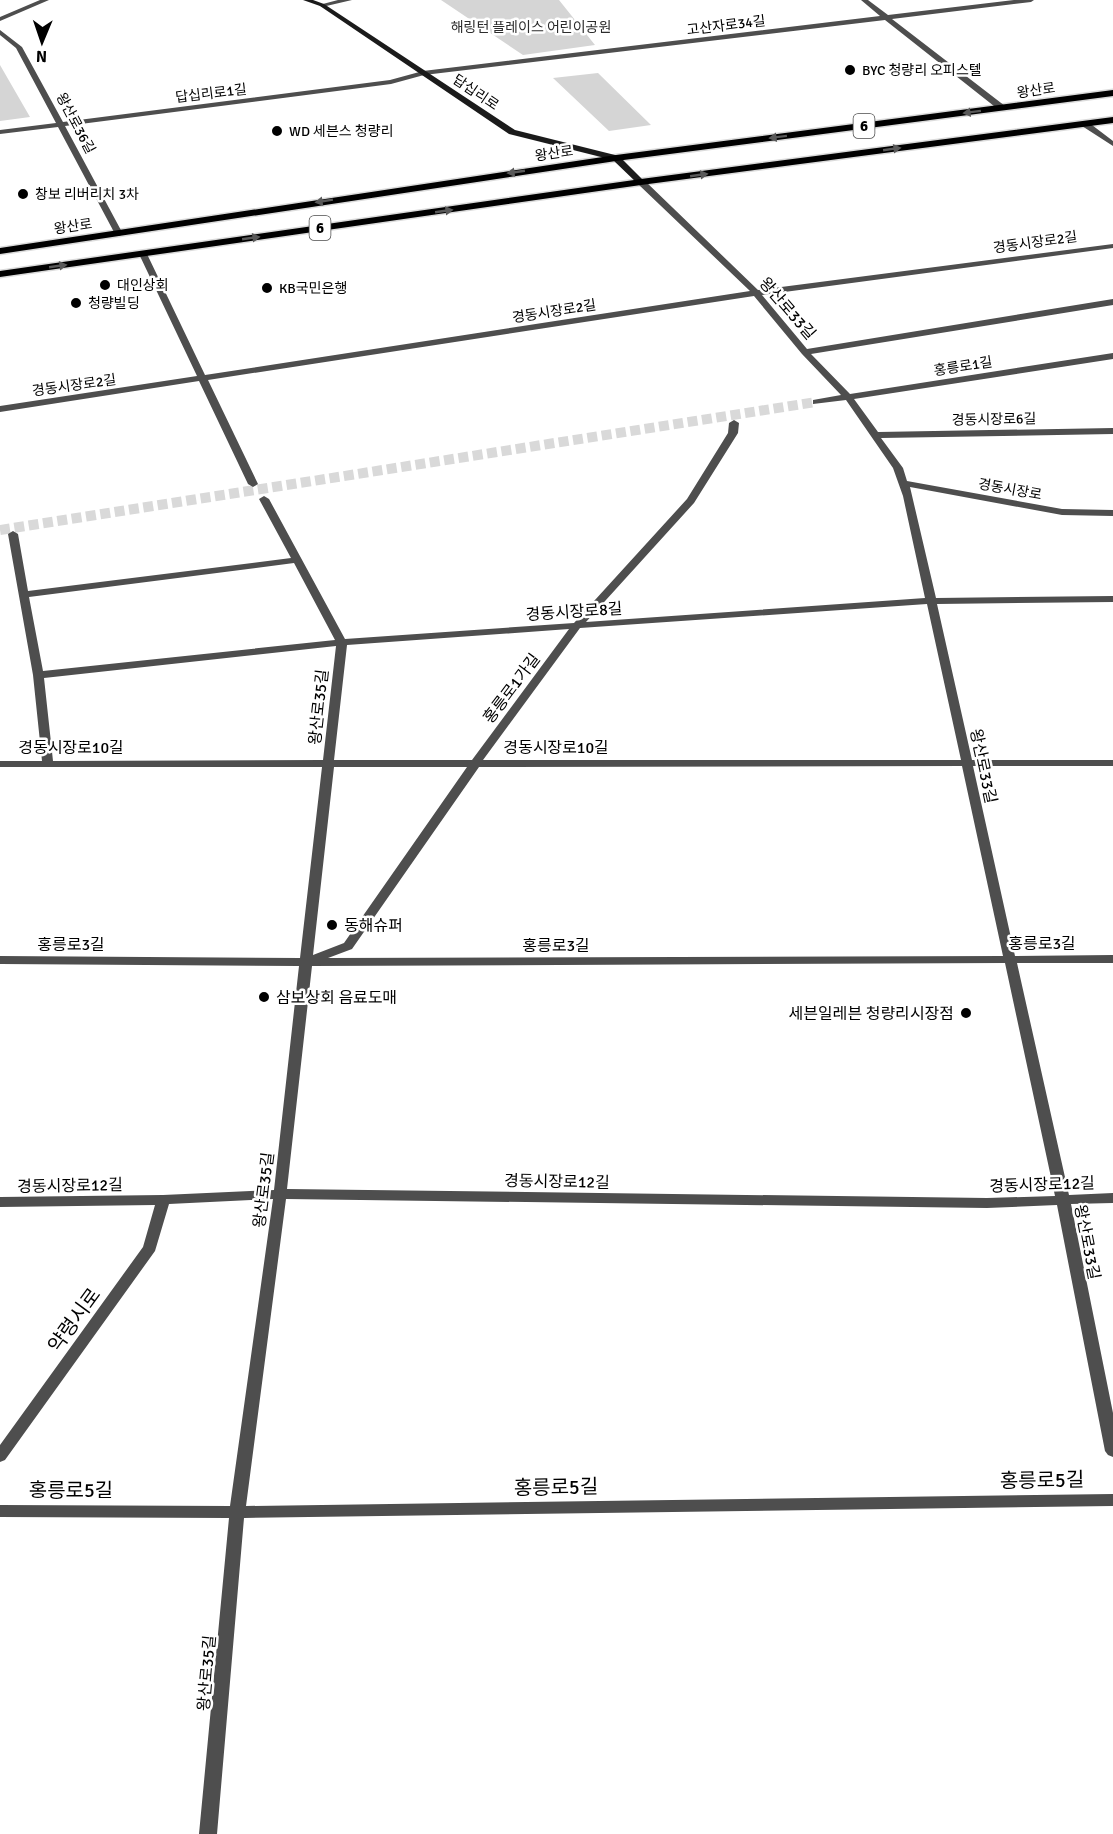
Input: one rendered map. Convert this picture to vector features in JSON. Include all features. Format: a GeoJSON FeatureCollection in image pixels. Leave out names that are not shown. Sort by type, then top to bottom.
{"type":"FeatureCollection","features":[{"type":"Feature","properties":{"kind":"main road","name":"답십리로"},"geometry":{"type":"LineString","coordinates":[[306,0],[322,5],[512,132],[616,158],[641,182]]}},
{"type":"Feature","properties":{"kind":"main road","name":"왕산로"},"geometry":{"type":"LineString","coordinates":[[0,250],[616,158],[1113,93]]}},
{"type":"Feature","properties":{"kind":"main road","name":"6"},"geometry":{"type":"LineString","coordinates":[[0,274],[641,182],[1113,120]]}},
{"type":"Feature","properties":{"kind":"street"},"geometry":{"type":"LineString","coordinates":[[0,19],[46,0]]}},
{"type":"Feature","properties":{"kind":"street"},"geometry":{"type":"LineString","coordinates":[[322,5],[349,0]]}},
{"type":"Feature","properties":{"kind":"street"},"geometry":{"type":"LineString","coordinates":[[864,0],[1002,108]]}},
{"type":"Feature","properties":{"kind":"street","name":"고산자로34길"},"geometry":{"type":"LineString","coordinates":[[423,73],[1031,0]]}},
{"type":"Feature","properties":{"kind":"street","name":"왕산로36길"},"geometry":{"type":"LineString","coordinates":[[0,32],[20,47],[119,234]]}},
{"type":"Feature","properties":{"kind":"street","name":"답십리로1길"},"geometry":{"type":"LineString","coordinates":[[0,132],[391,82],[423,73]]}},
{"type":"Feature","properties":{"kind":"street"},"geometry":{"type":"LineString","coordinates":[[1085,124],[1113,144]]}},
{"type":"Feature","properties":{"kind":"street","name":"왕산로33길"},"geometry":{"type":"LineString","coordinates":[[641,182],[756,293],[805,352],[849,398],[898,468],[931,601],[1063,1199],[1113,1451]]}},
{"type":"Feature","properties":{"kind":"street","name":"경동시장로2길"},"geometry":{"type":"LineString","coordinates":[[0,409],[756,293],[1113,246]]}},
{"type":"Feature","properties":{"kind":"street"},"geometry":{"type":"LineString","coordinates":[[143,254],[254,484]]}},
{"type":"Feature","properties":{"kind":"street"},"geometry":{"type":"LineString","coordinates":[[805,352],[1113,303]]}},
{"type":"Feature","properties":{"kind":"street","name":"홍릉로1길"},"geometry":{"type":"LineString","coordinates":[[816,402],[1113,356]]}},
{"type":"Feature","properties":{"kind":"street","name":"홍릉로1가길"},"geometry":{"type":"LineString","coordinates":[[306,962],[348,946],[475,764],[578,626],[691,501],[733,433],[734,423]]}},
{"type":"Feature","properties":{"kind":"street","name":"경동시장로6길"},"geometry":{"type":"LineString","coordinates":[[875,435],[1113,431]]}},
{"type":"Feature","properties":{"kind":"street","name":"경동시장로"},"geometry":{"type":"LineString","coordinates":[[903,483],[1062,512],[1113,513]]}},
{"type":"Feature","properties":{"kind":"street"},"geometry":{"type":"LineString","coordinates":[[264,498],[342,642]]}},
{"type":"Feature","properties":{"kind":"street"},"geometry":{"type":"LineString","coordinates":[[14,534],[38,675],[48,764]]}},
{"type":"Feature","properties":{"kind":"street"},"geometry":{"type":"LineString","coordinates":[[25,594],[297,560]]}},
{"type":"Feature","properties":{"kind":"street","name":"경동시장로8길"},"geometry":{"type":"LineString","coordinates":[[38,675],[342,642],[931,601],[1113,599]]}},
{"type":"Feature","properties":{"kind":"street","name":"왕산로35길"},"geometry":{"type":"LineString","coordinates":[[208,1834],[237,1512],[280,1194],[342,642]]}},
{"type":"Feature","properties":{"kind":"street","name":"경동시장로10길"},"geometry":{"type":"LineString","coordinates":[[0,764],[1113,763]]}},
{"type":"Feature","properties":{"kind":"street","name":"홍릉로3길"},"geometry":{"type":"LineString","coordinates":[[0,960],[306,962],[1113,959]]}},
{"type":"Feature","properties":{"kind":"street","name":"경동시장로12길"},"geometry":{"type":"LineString","coordinates":[[0,1202],[163,1200],[280,1194],[987,1203],[1113,1198]]}},
{"type":"Feature","properties":{"kind":"street","name":"약령시로"},"geometry":{"type":"LineString","coordinates":[[0,1456],[150,1248],[163,1200]]}},
{"type":"Feature","properties":{"kind":"street","name":"홍릉로5길"},"geometry":{"type":"LineString","coordinates":[[0,1511],[237,1512],[1113,1500]]}},
{"type":"Feature","properties":{"kind":"green space","name":"해링턴 플레이스 어린이공원"},"geometry":{"type":"Polygon","coordinates":[[[441,0],[559,0],[595,45],[523,55],[441,0]]]}},
{"type":"Feature","properties":{"kind":"green space"},"geometry":{"type":"Polygon","coordinates":[[[0,65],[30,117],[0,121],[0,65]]]}},
{"type":"Feature","properties":{"kind":"green space"},"geometry":{"type":"Polygon","coordinates":[[[598,73],[651,125],[609,131],[553,78],[598,73]]]}},
{"type":"Feature","properties":{"kind":"tunnel"},"geometry":{"type":"LineString","coordinates":[[0,530],[816,402]]}},
{"type":"Feature","properties":{"kind":"place","name":"BYC 청량리 오피스텔"},"geometry":{"type":"Point","coordinates":[850,70]}},
{"type":"Feature","properties":{"kind":"place","name":"WD 세븐스 청량리"},"geometry":{"type":"Point","coordinates":[277,131]}},
{"type":"Feature","properties":{"kind":"place","name":"창보 리버리치 3차"},"geometry":{"type":"Point","coordinates":[23,194]}},
{"type":"Feature","properties":{"kind":"place","name":"대인상회"},"geometry":{"type":"Point","coordinates":[105,285]}},
{"type":"Feature","properties":{"kind":"place","name":"KB국민은행"},"geometry":{"type":"Point","coordinates":[267,288]}},
{"type":"Feature","properties":{"kind":"place","name":"청량빌딩"},"geometry":{"type":"Point","coordinates":[76,303]}},
{"type":"Feature","properties":{"kind":"place","name":"동해슈퍼"},"geometry":{"type":"Point","coordinates":[332,925]}},
{"type":"Feature","properties":{"kind":"place","name":"삼보상회 음료도매"},"geometry":{"type":"Point","coordinates":[264,997]}},
{"type":"Feature","properties":{"kind":"place","name":"세븐일레븐 청량리시장점"},"geometry":{"type":"Point","coordinates":[966,1013]}}]}
